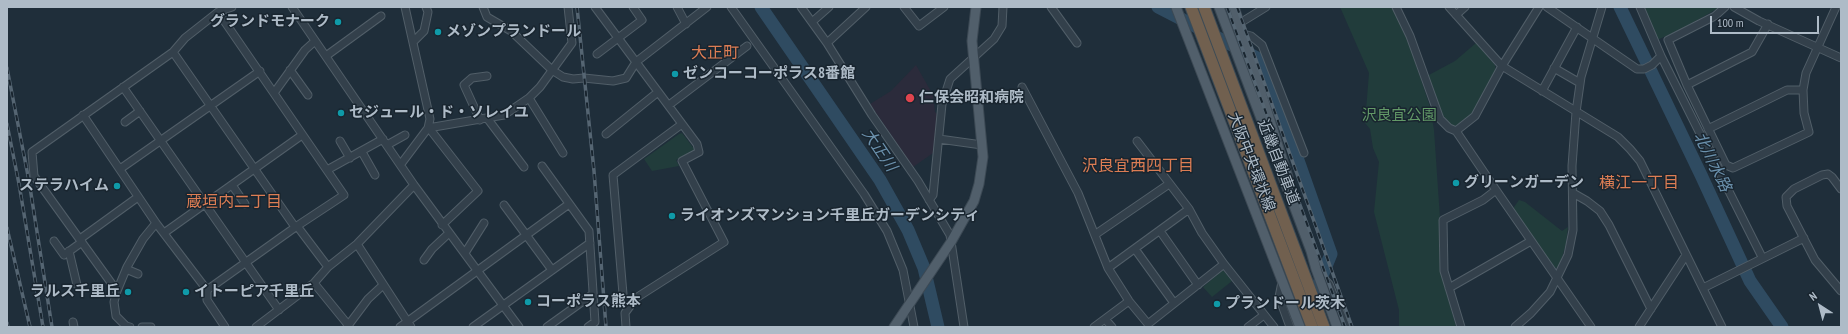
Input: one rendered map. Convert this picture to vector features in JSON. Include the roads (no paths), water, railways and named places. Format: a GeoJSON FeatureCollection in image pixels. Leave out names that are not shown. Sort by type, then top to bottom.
{"type":"FeatureCollection","features":[{"type":"Feature","properties":{"kind":"highway","name":"近畿自動車道"},"geometry":{"type":"LineString","coordinates":[[1191,7],[1312,327]]}},
{"type":"Feature","properties":{"kind":"highway","name":"近畿自動車道"},"geometry":{"type":"LineString","coordinates":[[1204,7],[1324,327]]}},
{"type":"Feature","properties":{"kind":"main road"},"geometry":{"type":"LineString","coordinates":[[894,327],[949,245],[974,201],[983,163],[972,41],[976,7]]}},
{"type":"Feature","properties":{"kind":"main road","name":"大阪中央環状線"},"geometry":{"type":"LineString","coordinates":[[1176,7],[1300,327]]}},
{"type":"Feature","properties":{"kind":"main road","name":"大阪中央環状線"},"geometry":{"type":"LineString","coordinates":[[1219,7],[1238,61],[1311,251],[1337,327]]}},
{"type":"Feature","properties":{"kind":"main road"},"geometry":{"type":"LineString","coordinates":[[1234,7],[1311,251]]}},
{"type":"Feature","properties":{"kind":"street"},"geometry":{"type":"LineString","coordinates":[[116,291],[34,176],[32,152],[173,52],[185,38],[218,12],[232,7]]}},
{"type":"Feature","properties":{"kind":"street"},"geometry":{"type":"LineString","coordinates":[[292,7],[401,164],[414,186],[519,327]]}},
{"type":"Feature","properties":{"kind":"street"},"geometry":{"type":"LineString","coordinates":[[401,164],[429,128],[430,119],[405,7]]}},
{"type":"Feature","properties":{"kind":"street"},"geometry":{"type":"LineString","coordinates":[[413,42],[424,31],[428,12],[426,7]]}},
{"type":"Feature","properties":{"kind":"street"},"geometry":{"type":"LineString","coordinates":[[483,7],[487,17],[511,30],[552,70],[564,77],[573,79],[584,78],[614,81],[626,78],[636,62],[707,7]]}},
{"type":"Feature","properties":{"kind":"street"},"geometry":{"type":"LineString","coordinates":[[429,128],[504,115],[529,98],[540,87],[572,43],[568,7]]}},
{"type":"Feature","properties":{"kind":"street"},"geometry":{"type":"LineString","coordinates":[[595,7],[697,144],[699,152],[682,161],[724,242],[636,298],[625,313],[626,327]]}},
{"type":"Feature","properties":{"kind":"street"},"geometry":{"type":"LineString","coordinates":[[596,54],[642,20],[632,7]]}},
{"type":"Feature","properties":{"kind":"street"},"geometry":{"type":"LineString","coordinates":[[677,7],[686,24]]}},
{"type":"Feature","properties":{"kind":"street"},"geometry":{"type":"LineString","coordinates":[[731,7],[864,194],[887,232],[903,270],[914,327]]}},
{"type":"Feature","properties":{"kind":"street"},"geometry":{"type":"LineString","coordinates":[[801,7],[827,43],[950,235],[949,245],[964,327]]}},
{"type":"Feature","properties":{"kind":"street"},"geometry":{"type":"LineString","coordinates":[[812,22],[829,7]]}},
{"type":"Feature","properties":{"kind":"street"},"geometry":{"type":"LineString","coordinates":[[827,43],[866,7]]}},
{"type":"Feature","properties":{"kind":"street"},"geometry":{"type":"LineString","coordinates":[[904,7],[919,26],[944,7]]}},
{"type":"Feature","properties":{"kind":"street"},"geometry":{"type":"LineString","coordinates":[[929,200],[933,195],[942,104],[950,80],[994,39],[1002,26],[1004,13],[1003,7]]}},
{"type":"Feature","properties":{"kind":"street"},"geometry":{"type":"LineString","coordinates":[[1051,7],[1077,43]]}},
{"type":"Feature","properties":{"kind":"street"},"geometry":{"type":"LineString","coordinates":[[1240,23],[1266,7]]}},
{"type":"Feature","properties":{"kind":"street"},"geometry":{"type":"LineString","coordinates":[[1396,7],[1410,36],[1440,119],[1449,128],[1456,131],[1591,327]]}},
{"type":"Feature","properties":{"kind":"street"},"geometry":{"type":"LineString","coordinates":[[1449,7],[1502,66],[1618,137],[1640,161],[1722,327]]}},
{"type":"Feature","properties":{"kind":"street"},"geometry":{"type":"LineString","coordinates":[[1456,15],[1465,7]]}},
{"type":"Feature","properties":{"kind":"street"},"geometry":{"type":"LineString","coordinates":[[1456,131],[1475,116],[1502,66],[1539,7]]}},
{"type":"Feature","properties":{"kind":"street"},"geometry":{"type":"LineString","coordinates":[[1547,7],[1637,69],[1644,69],[1652,65],[1660,56]]}},
{"type":"Feature","properties":{"kind":"street"},"geometry":{"type":"LineString","coordinates":[[1515,327],[1541,304],[1557,278],[1568,255],[1573,230],[1572,166],[1576,112],[1580,83],[1592,37],[1602,7]]}},
{"type":"Feature","properties":{"kind":"street"},"geometry":{"type":"LineString","coordinates":[[1640,7],[1660,56],[1762,258]]}},
{"type":"Feature","properties":{"kind":"street"},"geometry":{"type":"LineString","coordinates":[[1725,7],[1715,16],[1668,40],[1686,85],[1708,129],[1726,164],[1733,168],[1809,132],[1804,113],[1803,90],[1806,73],[1816,47],[1836,7]]}},
{"type":"Feature","properties":{"kind":"street"},"geometry":{"type":"LineString","coordinates":[[1734,7],[1841,58]]}},
{"type":"Feature","properties":{"kind":"street"},"geometry":{"type":"LineString","coordinates":[[207,290],[344,195],[218,12]]}},
{"type":"Feature","properties":{"kind":"street"},"geometry":{"type":"LineString","coordinates":[[326,56],[381,16]]}},
{"type":"Feature","properties":{"kind":"street"},"geometry":{"type":"LineString","coordinates":[[1686,85],[1752,52],[1768,24]]}},
{"type":"Feature","properties":{"kind":"street"},"geometry":{"type":"LineString","coordinates":[[1542,91],[1577,27]]}},
{"type":"Feature","properties":{"kind":"street"},"geometry":{"type":"LineString","coordinates":[[1243,34],[1251,36],[1262,46],[1304,154]]}},
{"type":"Feature","properties":{"kind":"street"},"geometry":{"type":"LineString","coordinates":[[274,93],[305,50],[315,41]]}},
{"type":"Feature","properties":{"kind":"street"},"geometry":{"type":"LineString","coordinates":[[669,106],[747,46]]}},
{"type":"Feature","properties":{"kind":"street"},"geometry":{"type":"LineString","coordinates":[[173,52],[254,169],[296,227],[328,267]]}},
{"type":"Feature","properties":{"kind":"street"},"geometry":{"type":"LineString","coordinates":[[1554,68],[1580,83]]}},
{"type":"Feature","properties":{"kind":"street"},"geometry":{"type":"LineString","coordinates":[[290,70],[308,95]]}},
{"type":"Feature","properties":{"kind":"street"},"geometry":{"type":"LineString","coordinates":[[120,169],[260,71]]}},
{"type":"Feature","properties":{"kind":"street"},"geometry":{"type":"LineString","coordinates":[[487,76],[472,78],[464,85],[484,119],[524,166]]}},
{"type":"Feature","properties":{"kind":"street"},"geometry":{"type":"LineString","coordinates":[[123,87],[279,310]]}},
{"type":"Feature","properties":{"kind":"street"},"geometry":{"type":"LineString","coordinates":[[1022,87],[1078,193],[1096,234],[1108,268],[1129,301],[1149,326],[1174,303],[1224,264]]}},
{"type":"Feature","properties":{"kind":"street"},"geometry":{"type":"LineString","coordinates":[[1708,129],[1787,90],[1803,90]]}},
{"type":"Feature","properties":{"kind":"street"},"geometry":{"type":"LineString","coordinates":[[606,134],[658,92]]}},
{"type":"Feature","properties":{"kind":"street"},"geometry":{"type":"LineString","coordinates":[[529,98],[564,152]]}},
{"type":"Feature","properties":{"kind":"street"},"geometry":{"type":"LineString","coordinates":[[125,122],[140,111]]}},
{"type":"Feature","properties":{"kind":"street"},"geometry":{"type":"LineString","coordinates":[[83,115],[156,223],[207,290],[207,300],[225,327]]}},
{"type":"Feature","properties":{"kind":"street"},"geometry":{"type":"LineString","coordinates":[[623,294],[613,174],[682,124]]}},
{"type":"Feature","properties":{"kind":"street"},"geometry":{"type":"LineString","coordinates":[[429,128],[478,191],[442,225]]}},
{"type":"Feature","properties":{"kind":"street"},"geometry":{"type":"LineString","coordinates":[[164,233],[302,135]]}},
{"type":"Feature","properties":{"kind":"street"},"geometry":{"type":"LineString","coordinates":[[327,170],[362,152],[405,135]]}},
{"type":"Feature","properties":{"kind":"street"},"geometry":{"type":"LineString","coordinates":[[939,139],[982,145]]}},
{"type":"Feature","properties":{"kind":"street"},"geometry":{"type":"LineString","coordinates":[[340,140],[350,158]]}},
{"type":"Feature","properties":{"kind":"street"},"geometry":{"type":"LineString","coordinates":[[1137,141],[1189,209],[1202,233],[1224,264],[1274,327]]}},
{"type":"Feature","properties":{"kind":"street"},"geometry":{"type":"LineString","coordinates":[[362,152],[375,174]]}},
{"type":"Feature","properties":{"kind":"street"},"geometry":{"type":"LineString","coordinates":[[542,166],[589,231],[595,322],[588,327]]}},
{"type":"Feature","properties":{"kind":"street"},"geometry":{"type":"LineString","coordinates":[[1841,189],[1828,174],[1822,175],[1789,192],[1786,198],[1787,206],[1815,260],[1841,291]]}},
{"type":"Feature","properties":{"kind":"street"},"geometry":{"type":"LineString","coordinates":[[1096,234],[1169,184]]}},
{"type":"Feature","properties":{"kind":"street"},"geometry":{"type":"LineString","coordinates":[[232,185],[245,204]]}},
{"type":"Feature","properties":{"kind":"street"},"geometry":{"type":"LineString","coordinates":[[256,327],[314,283],[328,267],[357,244],[414,186]]}},
{"type":"Feature","properties":{"kind":"street"},"geometry":{"type":"LineString","coordinates":[[1461,327],[1444,271],[1443,220],[1483,200],[1496,190]]}},
{"type":"Feature","properties":{"kind":"street"},"geometry":{"type":"LineString","coordinates":[[1573,193],[1588,201],[1600,211],[1609,225],[1650,309]]}},
{"type":"Feature","properties":{"kind":"street"},"geometry":{"type":"LineString","coordinates":[[54,241],[64,255],[81,240],[138,197]]}},
{"type":"Feature","properties":{"kind":"street"},"geometry":{"type":"LineString","coordinates":[[400,327],[410,324],[478,270],[568,204]]}},
{"type":"Feature","properties":{"kind":"street"},"geometry":{"type":"LineString","coordinates":[[504,205],[552,270]]}},
{"type":"Feature","properties":{"kind":"street"},"geometry":{"type":"LineString","coordinates":[[1108,268],[1189,209]]}},
{"type":"Feature","properties":{"kind":"street"},"geometry":{"type":"LineString","coordinates":[[127,327],[116,316],[114,302],[116,291],[126,269],[143,239],[156,223]]}},
{"type":"Feature","properties":{"kind":"street"},"geometry":{"type":"LineString","coordinates":[[464,253],[484,223]]}},
{"type":"Feature","properties":{"kind":"street"},"geometry":{"type":"LineString","coordinates":[[1160,231],[1198,285]]}},
{"type":"Feature","properties":{"kind":"street"},"geometry":{"type":"LineString","coordinates":[[424,260],[432,249],[449,233]]}},
{"type":"Feature","properties":{"kind":"street"},"geometry":{"type":"LineString","coordinates":[[1702,288],[1804,238]]}},
{"type":"Feature","properties":{"kind":"street"},"geometry":{"type":"LineString","coordinates":[[1449,288],[1531,241]]}},
{"type":"Feature","properties":{"kind":"street"},"geometry":{"type":"LineString","coordinates":[[473,327],[590,243]]}},
{"type":"Feature","properties":{"kind":"street"},"geometry":{"type":"LineString","coordinates":[[357,244],[410,324]]}},
{"type":"Feature","properties":{"kind":"street"},"geometry":{"type":"LineString","coordinates":[[1135,249],[1174,303]]}},
{"type":"Feature","properties":{"kind":"street"},"geometry":{"type":"LineString","coordinates":[[69,251],[77,285]]}},
{"type":"Feature","properties":{"kind":"street"},"geometry":{"type":"LineString","coordinates":[[1639,327],[1686,255]]}},
{"type":"Feature","properties":{"kind":"street"},"geometry":{"type":"LineString","coordinates":[[126,269],[138,274]]}},
{"type":"Feature","properties":{"kind":"street"},"geometry":{"type":"LineString","coordinates":[[1316,269],[1330,284],[1346,327]]}},
{"type":"Feature","properties":{"kind":"street"},"geometry":{"type":"LineString","coordinates":[[1282,282],[1279,297],[1290,327]]}},
{"type":"Feature","properties":{"kind":"street"},"geometry":{"type":"LineString","coordinates":[[314,283],[348,326],[368,300],[383,285]]}},
{"type":"Feature","properties":{"kind":"street"},"geometry":{"type":"LineString","coordinates":[[547,327],[594,294]]}},
{"type":"Feature","properties":{"kind":"street"},"geometry":{"type":"LineString","coordinates":[[1094,327],[1129,301]]}},
{"type":"Feature","properties":{"kind":"street"},"geometry":{"type":"LineString","coordinates":[[1248,327],[1264,315]]}},
{"type":"Feature","properties":{"kind":"street"},"geometry":{"type":"LineString","coordinates":[[1105,319],[1112,327]]}},
{"type":"Feature","properties":{"kind":"street"},"geometry":{"type":"LineString","coordinates":[[142,327],[151,327]]}},
{"type":"Feature","properties":{"kind":"waterway","name":"大正川"},"geometry":{"type":"LineString","coordinates":[[761,7],[880,180],[908,230],[924,268],[938,327]]}},
{"type":"Feature","properties":{"kind":"waterway"},"geometry":{"type":"LineString","coordinates":[[1158,7],[1263,61],[1331,254],[1301,327]]}},
{"type":"Feature","properties":{"kind":"waterway","name":"北川水路"},"geometry":{"type":"LineString","coordinates":[[1620,7],[1750,281],[1782,327]]}},
{"type":"Feature","properties":{"kind":"railway"},"geometry":{"type":"LineString","coordinates":[[577,7],[594,171],[606,327]]}},
{"type":"Feature","properties":{"kind":"railway"},"geometry":{"type":"LineString","coordinates":[[1227,7],[1345,327]]}},
{"type":"Feature","properties":{"kind":"railway"},"geometry":{"type":"LineString","coordinates":[[1237,7],[1352,327]]}},
{"type":"Feature","properties":{"kind":"railway"},"geometry":{"type":"LineString","coordinates":[[7,68],[29,181],[52,327]]}},
{"type":"Feature","properties":{"kind":"railway"},"geometry":{"type":"LineString","coordinates":[[7,124],[19,184],[43,327]]}},
{"type":"Feature","properties":{"kind":"railway"},"geometry":{"type":"LineString","coordinates":[[7,228],[30,327]]}},
{"type":"Feature","properties":{"kind":"railway"},"geometry":{"type":"LineString","coordinates":[[7,323],[8,327]]}},
{"type":"Feature","properties":{"kind":"place","name":"グランドモナーク"},"geometry":{"type":"Point","coordinates":[338,22]}},
{"type":"Feature","properties":{"kind":"place","name":"メゾンプランドール"},"geometry":{"type":"Point","coordinates":[438,32]}},
{"type":"Feature","properties":{"kind":"place","name":"ゼンコーコーポラス8番館"},"geometry":{"type":"Point","coordinates":[675,74]}},
{"type":"Feature","properties":{"kind":"place","name":"仁保会昭和病院"},"geometry":{"type":"Point","coordinates":[910,98]}},
{"type":"Feature","properties":{"kind":"place","name":"セジュール・ド・ソレイユ"},"geometry":{"type":"Point","coordinates":[341,113]}},
{"type":"Feature","properties":{"kind":"place","name":"グリーンガーデン"},"geometry":{"type":"Point","coordinates":[1456,183]}},
{"type":"Feature","properties":{"kind":"place","name":"ステラハイム"},"geometry":{"type":"Point","coordinates":[117,186]}},
{"type":"Feature","properties":{"kind":"place","name":"ライオンズマンション千里丘ガーデンシティ"},"geometry":{"type":"Point","coordinates":[672,216]}},
{"type":"Feature","properties":{"kind":"place","name":"ラルス千里丘"},"geometry":{"type":"Point","coordinates":[128,292]}},
{"type":"Feature","properties":{"kind":"place","name":"イトーピア千里丘"},"geometry":{"type":"Point","coordinates":[186,292]}},
{"type":"Feature","properties":{"kind":"place","name":"コーポラス熊本"},"geometry":{"type":"Point","coordinates":[528,302]}},
{"type":"Feature","properties":{"kind":"place","name":"プランドール茨木"},"geometry":{"type":"Point","coordinates":[1217,304]}},
{"type":"Feature","properties":{"kind":"district","name":"大正町"},"geometry":{"type":"Point","coordinates":[715,53]}},
{"type":"Feature","properties":{"kind":"district","name":"沢良宜西四丁目"},"geometry":{"type":"Point","coordinates":[1138,166]}},
{"type":"Feature","properties":{"kind":"district","name":"横江一丁目"},"geometry":{"type":"Point","coordinates":[1639,183]}},
{"type":"Feature","properties":{"kind":"district","name":"蔵垣内二丁目"},"geometry":{"type":"Point","coordinates":[234,202]}},
{"type":"Feature","properties":{"kind":"park label","name":"沢良宜公園"},"geometry":{"type":"Point","coordinates":[1399,116]}}]}
